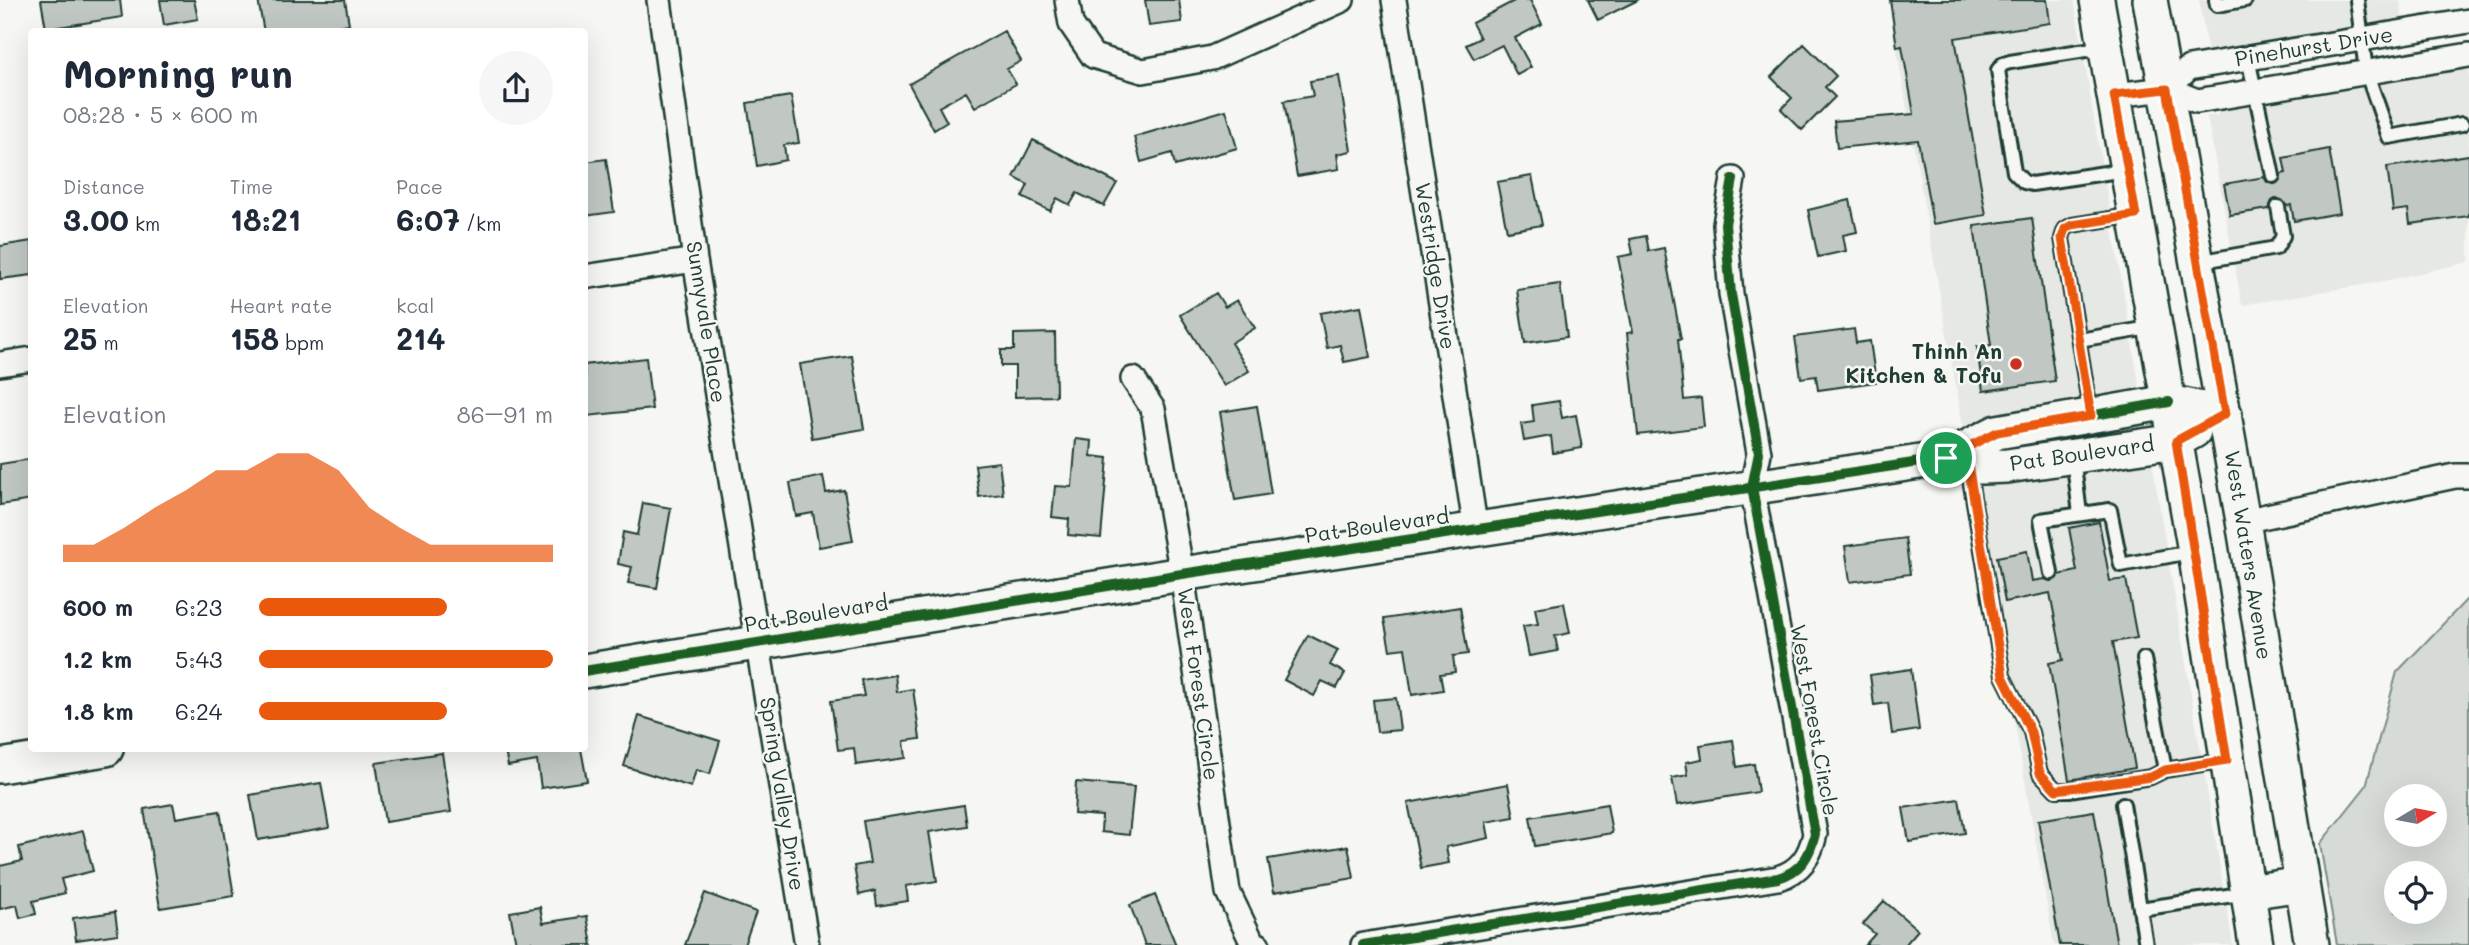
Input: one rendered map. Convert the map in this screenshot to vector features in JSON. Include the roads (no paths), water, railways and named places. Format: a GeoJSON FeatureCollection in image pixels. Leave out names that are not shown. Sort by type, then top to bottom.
{"type":"FeatureCollection","features":[{"type":"Feature","properties":{"kind":"main road"},"geometry":{"type":"LineString","coordinates":[[2097,0],[2195,551],[2256,945]]}},
{"type":"Feature","properties":{"kind":"main road","name":"West Waters Avenue"},"geometry":{"type":"LineString","coordinates":[[2150,0],[2244,521],[2312,945]]}},
{"type":"Feature","properties":{"kind":"main road","name":"Pat Boulevard"},"geometry":{"type":"LineString","coordinates":[[1957,461],[1997,432],[2169,402]]}},
{"type":"Feature","properties":{"kind":"main road"},"geometry":{"type":"LineString","coordinates":[[2169,402],[2225,414]]}},
{"type":"Feature","properties":{"kind":"main road"},"geometry":{"type":"LineString","coordinates":[[2176,441],[2225,414]]}},
{"type":"Feature","properties":{"kind":"main road","name":"Pat Boulevard"},"geometry":{"type":"LineString","coordinates":[[588,670],[1182,574],[1476,531],[1752,486],[1957,461],[2007,466],[2176,441]]}},
{"type":"Feature","properties":{"kind":"main road"},"geometry":{"type":"LineString","coordinates":[[0,766],[87,752]]}},
{"type":"Feature","properties":{"kind":"main road"},"geometry":{"type":"LineString","coordinates":[[2248,892],[2302,884]]}},
{"type":"Feature","properties":{"kind":"street","name":"Sunnyvale Place"},"geometry":{"type":"LineString","coordinates":[[659,0],[695,260],[757,643]]}},
{"type":"Feature","properties":{"kind":"street"},"geometry":{"type":"LineString","coordinates":[[1067,0],[1071,24],[1093,56],[1143,71],[1212,58],[1342,0]]}},
{"type":"Feature","properties":{"kind":"street","name":"Westridge Drive"},"geometry":{"type":"LineString","coordinates":[[1394,0],[1476,531]]}},
{"type":"Feature","properties":{"kind":"street","name":"Pinehurst Drive"},"geometry":{"type":"LineString","coordinates":[[2167,89],[2189,68],[2469,21]]}},
{"type":"Feature","properties":{"kind":"street","name":"Pinehurst Drive"},"geometry":{"type":"LineString","coordinates":[[2114,95],[2167,89],[2197,101],[2255,89],[2469,55]]}},
{"type":"Feature","properties":{"kind":"street","name":"West Forest Circle"},"geometry":{"type":"LineString","coordinates":[[1363,945],[1778,878],[1796,870],[1810,853],[1815,834],[1752,486],[1759,453],[1731,294],[1726,224],[1733,179]]}},
{"type":"Feature","properties":{"kind":"street"},"geometry":{"type":"LineString","coordinates":[[588,276],[695,260]]}},
{"type":"Feature","properties":{"kind":"street"},"geometry":{"type":"LineString","coordinates":[[0,364],[28,360]]}},
{"type":"Feature","properties":{"kind":"street","name":"West Forest Circle"},"geometry":{"type":"LineString","coordinates":[[1133,379],[1153,409],[1182,574],[1228,892],[1253,944],[1258,945]]}},
{"type":"Feature","properties":{"kind":"street"},"geometry":{"type":"LineString","coordinates":[[2244,521],[2455,476],[2469,476]]}},
{"type":"Feature","properties":{"kind":"street","name":"Spring Valley Drive"},"geometry":{"type":"LineString","coordinates":[[757,643],[807,945]]}},
{"type":"Feature","properties":{"kind":"lane"},"geometry":{"type":"LineString","coordinates":[[2216,0],[2217,5],[2245,0]]}},
{"type":"Feature","properties":{"kind":"lane"},"geometry":{"type":"LineString","coordinates":[[2357,0],[2366,71],[2389,137],[2462,124]]}},
{"type":"Feature","properties":{"kind":"lane"},"geometry":{"type":"LineString","coordinates":[[2105,47],[2010,62],[2003,64],[1998,70],[2014,172],[2024,182],[2032,184],[2127,170]]}},
{"type":"Feature","properties":{"kind":"lane"},"geometry":{"type":"LineString","coordinates":[[2248,58],[2273,176]]}},
{"type":"Feature","properties":{"kind":"lane"},"geometry":{"type":"LineString","coordinates":[[2198,262],[2277,248],[2283,236],[2278,207]]}},
{"type":"Feature","properties":{"kind":"lane"},"geometry":{"type":"LineString","coordinates":[[2091,416],[2062,238],[2065,229],[2072,225],[2136,215]]}},
{"type":"Feature","properties":{"kind":"lane"},"geometry":{"type":"LineString","coordinates":[[2079,340],[2155,327]]}},
{"type":"Feature","properties":{"kind":"lane"},"geometry":{"type":"LineString","coordinates":[[2073,456],[2080,514]]}},
{"type":"Feature","properties":{"kind":"lane"},"geometry":{"type":"LineString","coordinates":[[1957,461],[2003,676],[2031,732],[2040,773],[2056,790],[2069,790],[2151,777],[2165,770],[2227,760]]}},
{"type":"Feature","properties":{"kind":"lane"},"geometry":{"type":"LineString","coordinates":[[2051,573],[2040,520],[2110,510],[2121,565],[2195,551]]}},
{"type":"Feature","properties":{"kind":"lane"},"geometry":{"type":"LineString","coordinates":[[2144,659],[2165,770]]}},
{"type":"Feature","properties":{"kind":"lane"},"geometry":{"type":"LineString","coordinates":[[2123,804],[2146,945]]}},
{"type":"Feature","properties":{"kind":"lane"},"geometry":{"type":"LineString","coordinates":[[2140,909],[2248,892]]}},
{"type":"Feature","properties":{"kind":"place","name":"Thinh An Kitchen & Tofu"},"geometry":{"type":"Point","coordinates":[2016,364]}}]}
